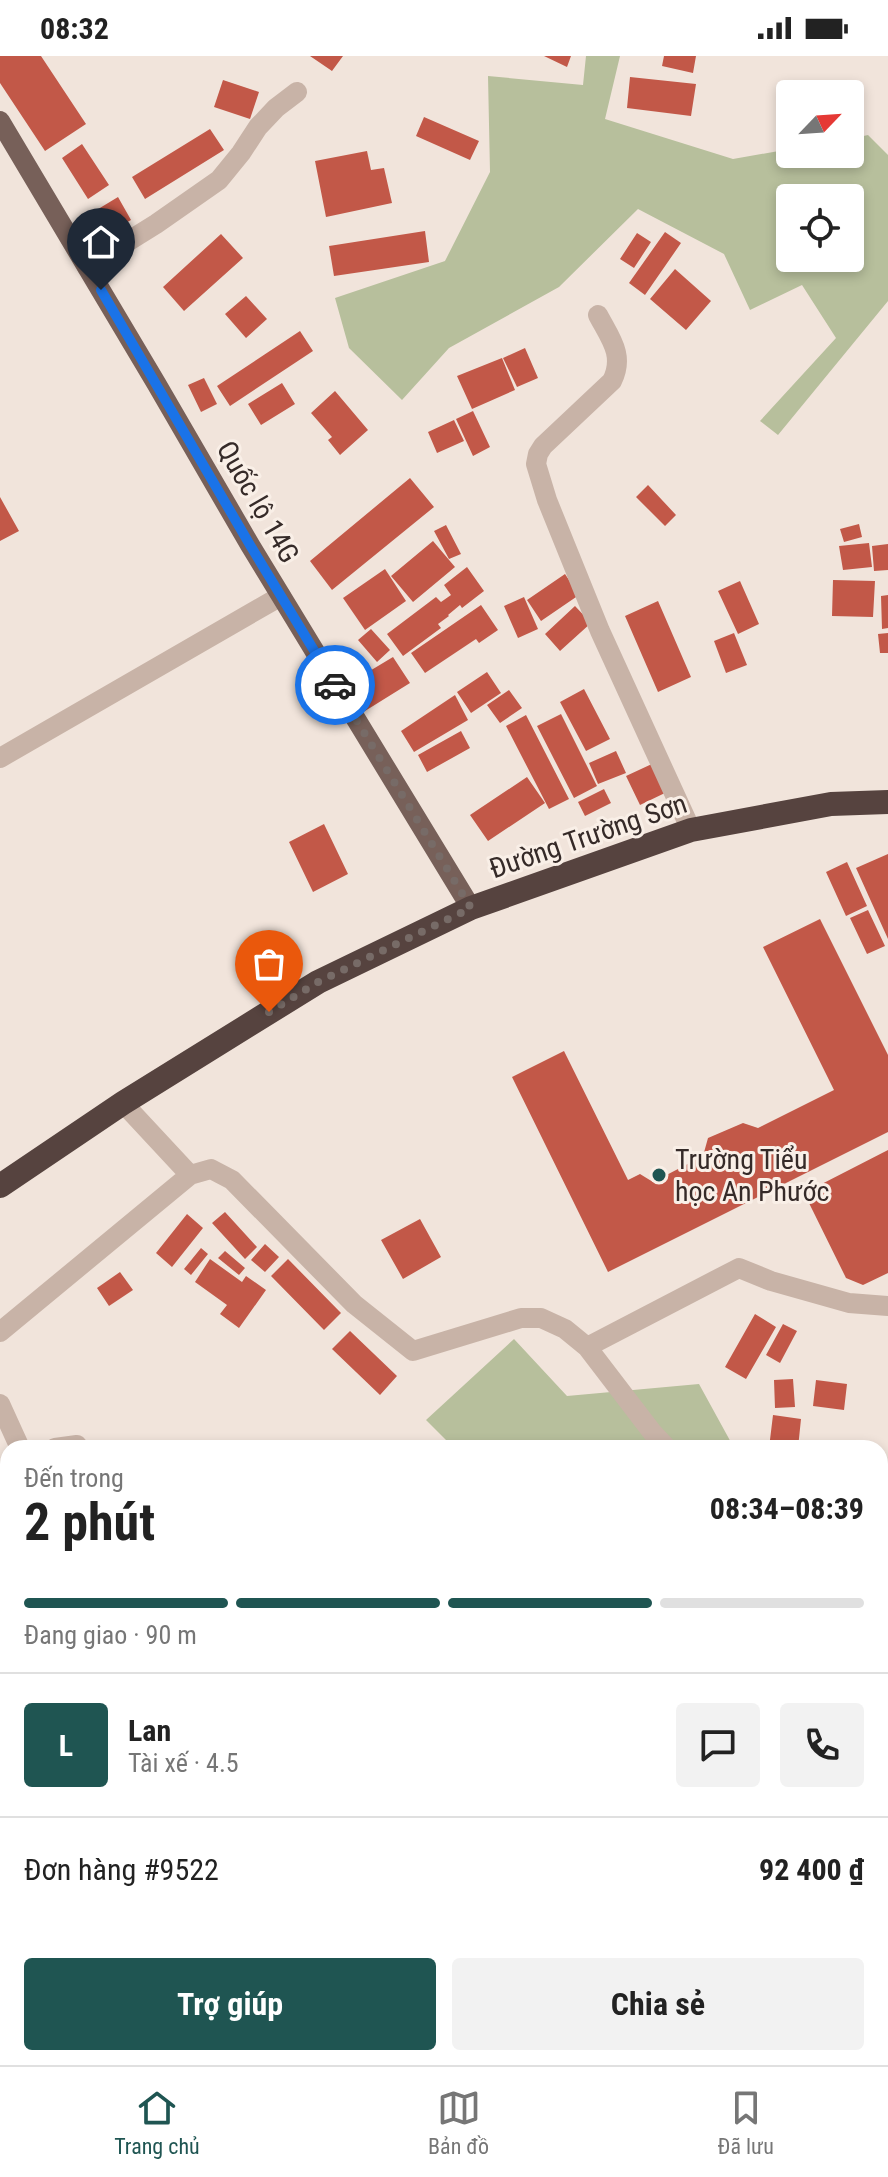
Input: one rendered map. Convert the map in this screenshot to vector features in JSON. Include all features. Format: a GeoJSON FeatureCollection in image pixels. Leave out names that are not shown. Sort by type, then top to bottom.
{"type":"FeatureCollection","features":[{"type":"Feature","properties":{"kind":"highway","name":"Đường Trường Sơn"},"geometry":{"type":"LineString","coordinates":[[0,1186],[123,1103],[318,982],[471,908],[691,830],[831,804],[888,802]]}},
{"type":"Feature","properties":{"kind":"main road","name":"Quốc lộ 14G"},"geometry":{"type":"LineString","coordinates":[[0,121],[281,596],[471,908]]}},
{"type":"Feature","properties":{"kind":"street"},"geometry":{"type":"LineString","coordinates":[[87,267],[219,180],[258,127],[297,92]]}},
{"type":"Feature","properties":{"kind":"street"},"geometry":{"type":"LineString","coordinates":[[598,315],[619,357],[617,370],[612,381],[543,446],[536,464],[547,500],[600,631],[691,830]]}},
{"type":"Feature","properties":{"kind":"street"},"geometry":{"type":"LineString","coordinates":[[0,758],[281,596]]}},
{"type":"Feature","properties":{"kind":"street"},"geometry":{"type":"LineString","coordinates":[[123,1103],[190,1175]]}},
{"type":"Feature","properties":{"kind":"street"},"geometry":{"type":"LineString","coordinates":[[0,1332],[190,1175],[211,1169],[232,1180],[354,1304],[413,1351],[521,1318],[541,1318],[565,1329],[587,1347],[660,1440]]}},
{"type":"Feature","properties":{"kind":"street"},"geometry":{"type":"LineString","coordinates":[[587,1347],[739,1268],[771,1281],[849,1303],[888,1306]]}},
{"type":"Feature","properties":{"kind":"street"},"geometry":{"type":"LineString","coordinates":[[0,1404],[16,1440]]}},
{"type":"Feature","properties":{"kind":"green space"},"geometry":{"type":"Polygon","coordinates":[[[586,56],[620,56],[605,119],[733,159],[776,151],[776,168],[864,168],[864,136],[868,135],[888,155],[888,301],[778,435],[760,421],[836,338],[802,285],[750,310],[724,254],[638,209],[559,287],[449,348],[402,400],[349,348],[335,298],[445,261],[490,172],[488,76],[583,85],[586,56]]]}},
{"type":"Feature","properties":{"kind":"green space"},"geometry":{"type":"Polygon","coordinates":[[[514,1339],[567,1396],[699,1384],[730,1440],[446,1440],[426,1420],[514,1339]]]}},
{"type":"Feature","properties":{"kind":"building"},"geometry":{"type":"Polygon","coordinates":[[[0,56],[41,56],[86,124],[45,151],[0,83],[0,56]]]}},
{"type":"Feature","properties":{"kind":"building"},"geometry":{"type":"Polygon","coordinates":[[[310,56],[343,56],[332,71],[310,56]]]}},
{"type":"Feature","properties":{"kind":"building"},"geometry":{"type":"Polygon","coordinates":[[[544,56],[571,56],[567,67],[544,56]]]}},
{"type":"Feature","properties":{"kind":"building"},"geometry":{"type":"Polygon","coordinates":[[[664,56],[696,56],[693,73],[662,66],[664,56]]]}},
{"type":"Feature","properties":{"kind":"building"},"geometry":{"type":"Polygon","coordinates":[[[630,77],[696,84],[691,116],[627,108],[630,77]]]}},
{"type":"Feature","properties":{"kind":"building"},"geometry":{"type":"Polygon","coordinates":[[[223,80],[259,92],[250,119],[214,107],[223,80]]]}},
{"type":"Feature","properties":{"kind":"building"},"geometry":{"type":"Polygon","coordinates":[[[424,117],[479,141],[470,160],[416,136],[424,117]]]}},
{"type":"Feature","properties":{"kind":"building"},"geometry":{"type":"Polygon","coordinates":[[[210,129],[224,150],[145,199],[132,177],[210,129]]]}},
{"type":"Feature","properties":{"kind":"building"},"geometry":{"type":"Polygon","coordinates":[[[82,144],[109,185],[88,199],[62,158],[82,144]]]}},
{"type":"Feature","properties":{"kind":"building"},"geometry":{"type":"Polygon","coordinates":[[[367,151],[371,170],[384,168],[392,203],[326,217],[315,161],[367,151]]]}},
{"type":"Feature","properties":{"kind":"building"},"geometry":{"type":"Polygon","coordinates":[[[118,197],[131,220],[98,239],[85,217],[118,197]]]}},
{"type":"Feature","properties":{"kind":"building"},"geometry":{"type":"Polygon","coordinates":[[[425,231],[429,262],[334,276],[329,246],[425,231]]]}},
{"type":"Feature","properties":{"kind":"building"},"geometry":{"type":"Polygon","coordinates":[[[665,232],[681,243],[645,295],[629,283],[665,232]]]}},
{"type":"Feature","properties":{"kind":"building"},"geometry":{"type":"Polygon","coordinates":[[[637,233],[651,242],[634,268],[620,259],[637,233]]]}},
{"type":"Feature","properties":{"kind":"building"},"geometry":{"type":"Polygon","coordinates":[[[221,234],[243,258],[184,311],[163,287],[221,234]]]}},
{"type":"Feature","properties":{"kind":"building"},"geometry":{"type":"Polygon","coordinates":[[[675,269],[711,301],[686,330],[650,299],[675,269]]]}},
{"type":"Feature","properties":{"kind":"building"},"geometry":{"type":"Polygon","coordinates":[[[246,296],[267,319],[246,338],[225,314],[246,296]]]}},
{"type":"Feature","properties":{"kind":"building"},"geometry":{"type":"Polygon","coordinates":[[[300,331],[313,351],[230,406],[217,386],[300,331]]]}},
{"type":"Feature","properties":{"kind":"building"},"geometry":{"type":"Polygon","coordinates":[[[525,348],[538,378],[517,387],[503,358],[525,348]]]}},
{"type":"Feature","properties":{"kind":"building"},"geometry":{"type":"Polygon","coordinates":[[[502,358],[515,390],[472,409],[457,376],[502,358]]]}},
{"type":"Feature","properties":{"kind":"building"},"geometry":{"type":"Polygon","coordinates":[[[204,378],[217,404],[201,412],[188,385],[204,378]]]}},
{"type":"Feature","properties":{"kind":"building"},"geometry":{"type":"Polygon","coordinates":[[[282,383],[295,404],[261,425],[248,404],[282,383]]]}},
{"type":"Feature","properties":{"kind":"building"},"geometry":{"type":"Polygon","coordinates":[[[335,391],[368,430],[340,455],[328,440],[332,437],[311,413],[335,391]]]}},
{"type":"Feature","properties":{"kind":"building"},"geometry":{"type":"Polygon","coordinates":[[[473,411],[490,447],[473,456],[456,419],[473,411]]]}},
{"type":"Feature","properties":{"kind":"building"},"geometry":{"type":"Polygon","coordinates":[[[454,420],[464,441],[437,453],[428,432],[454,420]]]}},
{"type":"Feature","properties":{"kind":"building"},"geometry":{"type":"Polygon","coordinates":[[[410,478],[434,507],[332,590],[310,561],[410,478]]]}},
{"type":"Feature","properties":{"kind":"building"},"geometry":{"type":"Polygon","coordinates":[[[648,485],[676,515],[665,526],[636,497],[648,485]]]}},
{"type":"Feature","properties":{"kind":"building"},"geometry":{"type":"Polygon","coordinates":[[[0,497],[19,531],[0,541],[0,497]]]}},
{"type":"Feature","properties":{"kind":"building"},"geometry":{"type":"Polygon","coordinates":[[[859,524],[862,537],[844,542],[840,529],[859,524]]]}},
{"type":"Feature","properties":{"kind":"building"},"geometry":{"type":"Polygon","coordinates":[[[446,525],[461,554],[449,559],[434,531],[446,525]]]}},
{"type":"Feature","properties":{"kind":"building"},"geometry":{"type":"Polygon","coordinates":[[[433,541],[455,567],[413,602],[391,576],[433,541]]]}},
{"type":"Feature","properties":{"kind":"building"},"geometry":{"type":"Polygon","coordinates":[[[869,543],[872,567],[843,570],[839,546],[869,543]]]}},
{"type":"Feature","properties":{"kind":"building"},"geometry":{"type":"Polygon","coordinates":[[[888,544],[888,570],[874,571],[872,546],[888,544]]]}},
{"type":"Feature","properties":{"kind":"building"},"geometry":{"type":"Polygon","coordinates":[[[467,567],[484,591],[462,608],[460,605],[438,624],[441,628],[403,656],[387,634],[436,597],[441,602],[451,595],[444,585],[467,567]]]}},
{"type":"Feature","properties":{"kind":"building"},"geometry":{"type":"Polygon","coordinates":[[[385,569],[406,601],[365,630],[343,598],[385,569]]]}},
{"type":"Feature","properties":{"kind":"building"},"geometry":{"type":"Polygon","coordinates":[[[565,574],[579,595],[541,621],[527,600],[565,574]]]}},
{"type":"Feature","properties":{"kind":"building"},"geometry":{"type":"Polygon","coordinates":[[[833,580],[875,581],[873,617],[832,616],[833,580]]]}},
{"type":"Feature","properties":{"kind":"building"},"geometry":{"type":"Polygon","coordinates":[[[740,581],[759,624],[738,634],[718,591],[740,581]]]}},
{"type":"Feature","properties":{"kind":"building"},"geometry":{"type":"Polygon","coordinates":[[[888,595],[888,628],[882,629],[881,596],[888,595]]]}},
{"type":"Feature","properties":{"kind":"building"},"geometry":{"type":"Polygon","coordinates":[[[524,597],[538,629],[518,638],[504,606],[524,597]]]}},
{"type":"Feature","properties":{"kind":"building"},"geometry":{"type":"Polygon","coordinates":[[[658,601],[691,677],[658,692],[625,616],[658,601]]]}},
{"type":"Feature","properties":{"kind":"building"},"geometry":{"type":"Polygon","coordinates":[[[481,605],[498,630],[479,643],[476,639],[425,673],[411,653],[481,605]]]}},
{"type":"Feature","properties":{"kind":"building"},"geometry":{"type":"Polygon","coordinates":[[[575,606],[591,623],[560,651],[545,634],[575,606]]]}},
{"type":"Feature","properties":{"kind":"building"},"geometry":{"type":"Polygon","coordinates":[[[371,629],[390,650],[377,662],[358,640],[371,629]]]}},
{"type":"Feature","properties":{"kind":"building"},"geometry":{"type":"Polygon","coordinates":[[[734,633],[747,665],[726,673],[714,641],[734,633]]]}},
{"type":"Feature","properties":{"kind":"building"},"geometry":{"type":"Polygon","coordinates":[[[888,633],[888,653],[880,653],[878,634],[888,633]]]}},
{"type":"Feature","properties":{"kind":"building"},"geometry":{"type":"Polygon","coordinates":[[[393,657],[410,683],[365,711],[348,684],[393,657]]]}},
{"type":"Feature","properties":{"kind":"building"},"geometry":{"type":"Polygon","coordinates":[[[487,672],[501,693],[471,713],[457,692],[487,672]]]}},
{"type":"Feature","properties":{"kind":"building"},"geometry":{"type":"Polygon","coordinates":[[[584,689],[610,739],[586,751],[560,702],[584,689]]]}},
{"type":"Feature","properties":{"kind":"building"},"geometry":{"type":"Polygon","coordinates":[[[509,690],[522,708],[500,723],[487,705],[509,690]]]}},
{"type":"Feature","properties":{"kind":"building"},"geometry":{"type":"Polygon","coordinates":[[[455,695],[468,720],[414,752],[401,731],[455,695]]]}},
{"type":"Feature","properties":{"kind":"building"},"geometry":{"type":"Polygon","coordinates":[[[561,714],[597,786],[574,798],[537,726],[561,714]]]}},
{"type":"Feature","properties":{"kind":"building"},"geometry":{"type":"Polygon","coordinates":[[[526,715],[569,799],[549,809],[506,726],[526,715]]]}},
{"type":"Feature","properties":{"kind":"building"},"geometry":{"type":"Polygon","coordinates":[[[461,731],[470,748],[427,772],[418,755],[461,731]]]}},
{"type":"Feature","properties":{"kind":"building"},"geometry":{"type":"Polygon","coordinates":[[[616,751],[626,773],[598,784],[589,763],[616,751]]]}},
{"type":"Feature","properties":{"kind":"building"},"geometry":{"type":"Polygon","coordinates":[[[654,763],[667,792],[640,805],[626,776],[654,763]]]}},
{"type":"Feature","properties":{"kind":"building"},"geometry":{"type":"Polygon","coordinates":[[[527,777],[545,803],[488,841],[470,815],[527,777]]]}},
{"type":"Feature","properties":{"kind":"building"},"geometry":{"type":"Polygon","coordinates":[[[604,789],[611,803],[585,816],[578,802],[604,789]]]}},
{"type":"Feature","properties":{"kind":"building"},"geometry":{"type":"Polygon","coordinates":[[[324,824],[348,874],[313,892],[289,842],[324,824]]]}},
{"type":"Feature","properties":{"kind":"building"},"geometry":{"type":"Polygon","coordinates":[[[888,854],[888,939],[856,868],[888,854]]]}},
{"type":"Feature","properties":{"kind":"building"},"geometry":{"type":"Polygon","coordinates":[[[847,862],[867,906],[846,916],[826,872],[847,862]]]}},
{"type":"Feature","properties":{"kind":"building"},"geometry":{"type":"Polygon","coordinates":[[[868,910],[885,946],[867,954],[850,918],[868,910]]]}},
{"type":"Feature","properties":{"kind":"building"},"geometry":{"type":"Polygon","coordinates":[[[820,919],[888,1055],[888,1132],[608,1272],[512,1077],[564,1051],[628,1180],[640,1174],[653,1182],[703,1156],[708,1138],[743,1123],[758,1128],[834,1090],[763,947],[820,919]]]}},
{"type":"Feature","properties":{"kind":"building"},"geometry":{"type":"Polygon","coordinates":[[[888,1150],[888,1273],[863,1285],[846,1278],[809,1203],[810,1190],[888,1150]]]}},
{"type":"Feature","properties":{"kind":"building"},"geometry":{"type":"Polygon","coordinates":[[[225,1212],[257,1247],[245,1259],[212,1223],[225,1212]]]}},
{"type":"Feature","properties":{"kind":"building"},"geometry":{"type":"Polygon","coordinates":[[[187,1214],[203,1228],[172,1267],[156,1253],[187,1214]]]}},
{"type":"Feature","properties":{"kind":"building"},"geometry":{"type":"Polygon","coordinates":[[[420,1219],[441,1257],[403,1279],[381,1240],[420,1219]]]}},
{"type":"Feature","properties":{"kind":"building"},"geometry":{"type":"Polygon","coordinates":[[[265,1244],[279,1257],[265,1272],[251,1260],[265,1244]]]}},
{"type":"Feature","properties":{"kind":"building"},"geometry":{"type":"Polygon","coordinates":[[[201,1248],[208,1254],[191,1275],[184,1269],[201,1248]]]}},
{"type":"Feature","properties":{"kind":"building"},"geometry":{"type":"Polygon","coordinates":[[[225,1251],[245,1268],[239,1275],[218,1258],[225,1251]]]}},
{"type":"Feature","properties":{"kind":"building"},"geometry":{"type":"Polygon","coordinates":[[[210,1259],[242,1282],[246,1276],[266,1290],[239,1328],[220,1314],[227,1305],[195,1282],[210,1259]]]}},
{"type":"Feature","properties":{"kind":"building"},"geometry":{"type":"Polygon","coordinates":[[[288,1259],[341,1313],[324,1330],[271,1276],[288,1259]]]}},
{"type":"Feature","properties":{"kind":"building"},"geometry":{"type":"Polygon","coordinates":[[[120,1272],[133,1290],[109,1306],[97,1288],[120,1272]]]}},
{"type":"Feature","properties":{"kind":"building"},"geometry":{"type":"Polygon","coordinates":[[[755,1314],[776,1327],[746,1379],[725,1367],[755,1314]]]}},
{"type":"Feature","properties":{"kind":"building"},"geometry":{"type":"Polygon","coordinates":[[[783,1324],[797,1331],[780,1363],[766,1355],[783,1324]]]}},
{"type":"Feature","properties":{"kind":"building"},"geometry":{"type":"Polygon","coordinates":[[[350,1331],[397,1376],[380,1395],[332,1349],[350,1331]]]}},
{"type":"Feature","properties":{"kind":"building"},"geometry":{"type":"Polygon","coordinates":[[[793,1379],[795,1407],[775,1408],[774,1380],[793,1379]]]}},
{"type":"Feature","properties":{"kind":"building"},"geometry":{"type":"Polygon","coordinates":[[[816,1380],[847,1384],[844,1410],[813,1406],[816,1380]]]}},
{"type":"Feature","properties":{"kind":"building"},"geometry":{"type":"Polygon","coordinates":[[[773,1415],[801,1419],[799,1440],[770,1440],[773,1415]]]}},
{"type":"Feature","properties":{"kind":"way so far"},"geometry":{"type":"LineString","coordinates":[[269,1012],[318,982],[471,908],[335,685]]}},
{"type":"Feature","properties":{"kind":"place","name":"Trường Tiểu học An Phước"},"geometry":{"type":"Point","coordinates":[659,1175]}},
{"type":"Feature","properties":{"kind":"route"},"geometry":{"type":"LineString","coordinates":[[101,290],[335,685]]}}]}
